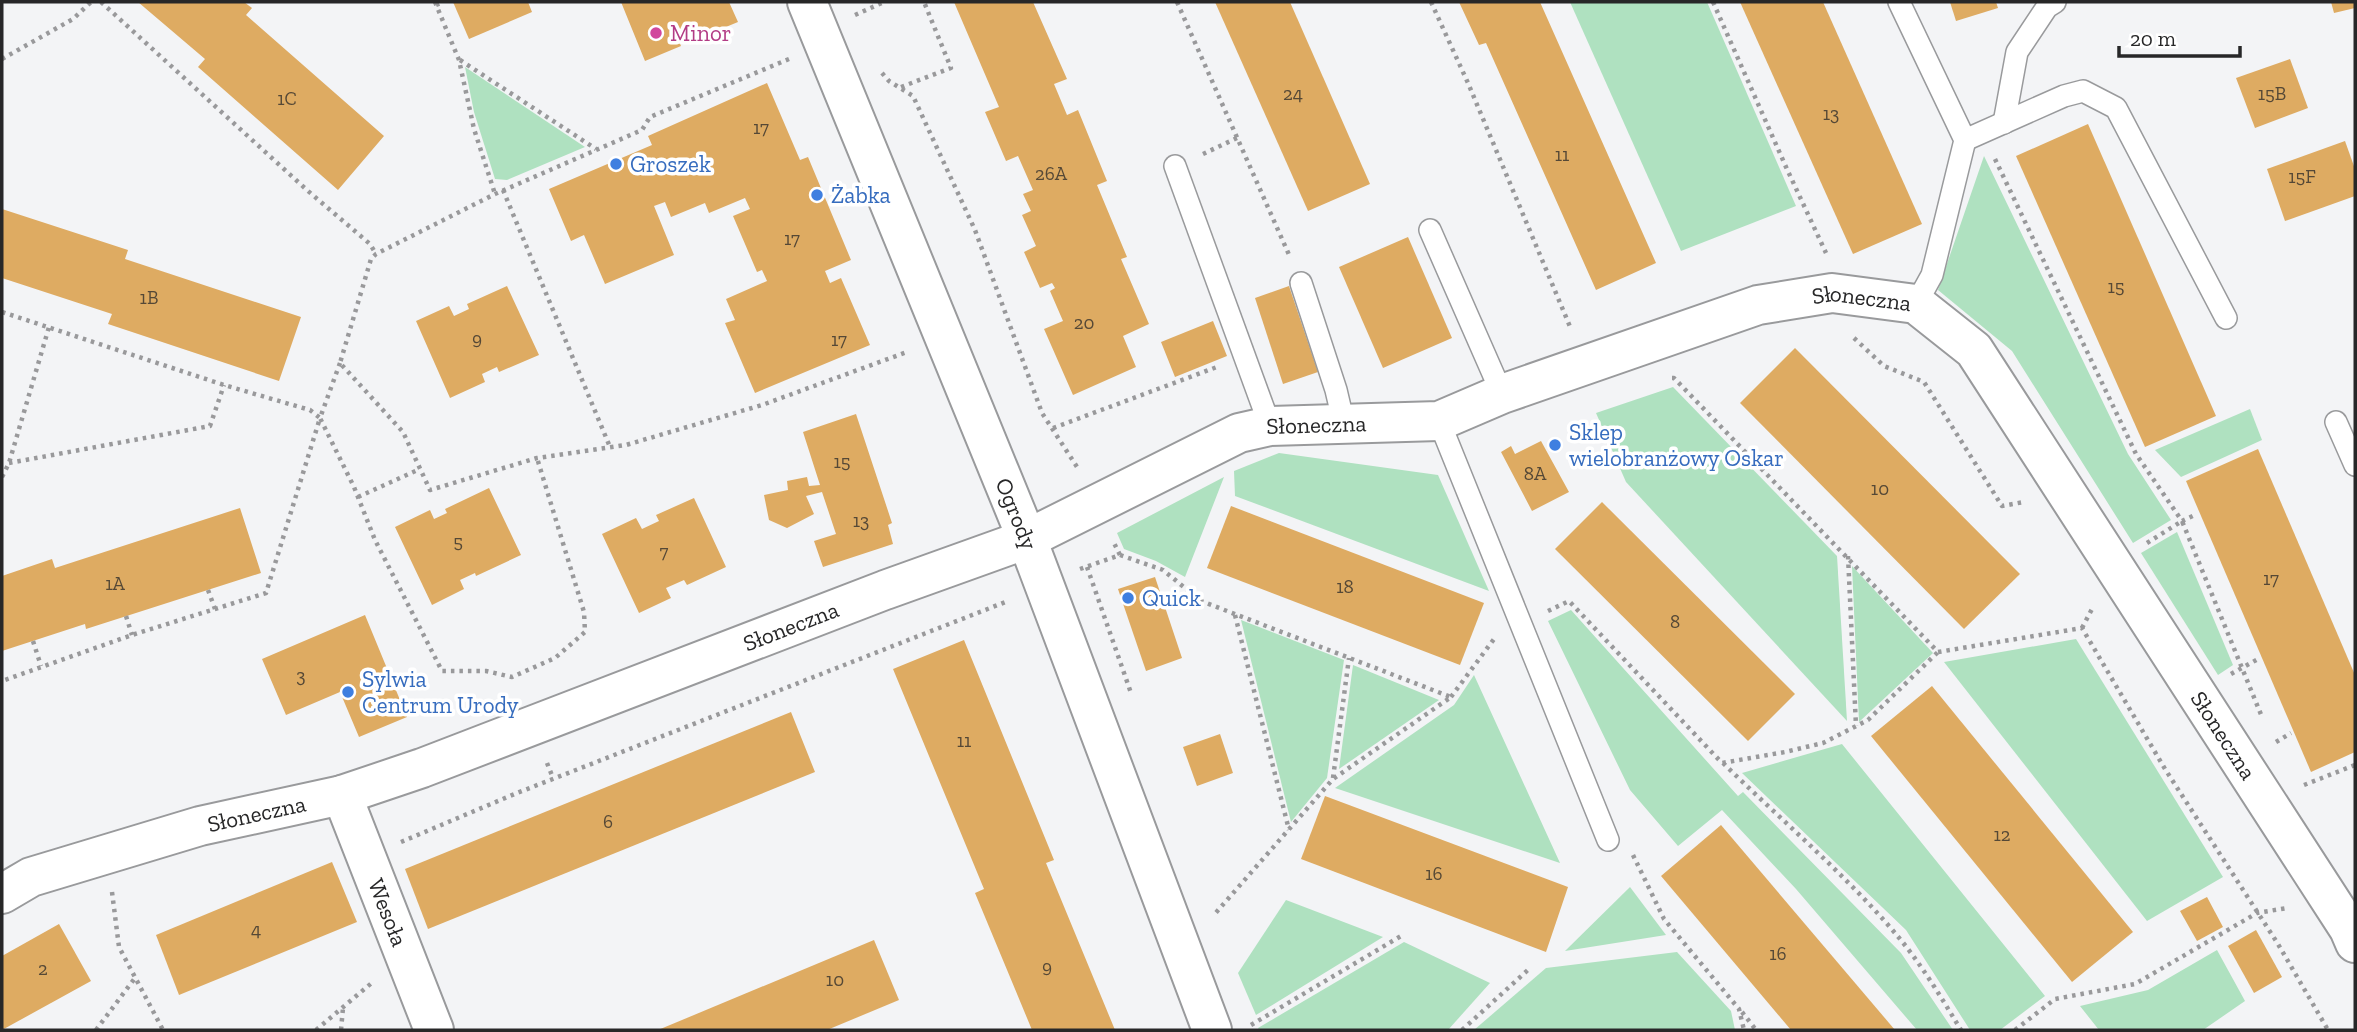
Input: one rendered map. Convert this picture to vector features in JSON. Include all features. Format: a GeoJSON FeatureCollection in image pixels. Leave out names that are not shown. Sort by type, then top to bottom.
{"type":"FeatureCollection","features":[{"type":"Feature","properties":{"kind":"street","name":"Ogrody"},"geometry":{"type":"LineString","coordinates":[[807,2],[1027,539],[1212,1030]]}},
{"type":"Feature","properties":{"kind":"street","name":"Słoneczna"},"geometry":{"type":"LineString","coordinates":[[2,894],[31,877],[200,826],[342,795],[422,768],[885,590],[1027,539],[1239,433],[1270,426],[1439,421],[1502,394],[1758,305],[1832,293],[1916,304],[1974,350],[2351,925]]}},
{"type":"Feature","properties":{"kind":"street","name":"Wesoła"},"geometry":{"type":"LineString","coordinates":[[342,795],[433,1030]]}},
{"type":"Feature","properties":{"kind":"lane"},"geometry":{"type":"LineString","coordinates":[[1899,2],[1974,136],[1932,275],[1916,304]]}},
{"type":"Feature","properties":{"kind":"lane"},"geometry":{"type":"LineString","coordinates":[[2004,123],[2017,52],[2047,7],[2055,2]]}},
{"type":"Feature","properties":{"kind":"lane"},"geometry":{"type":"LineString","coordinates":[[1974,136],[2064,96],[2083,91],[2116,108],[2226,318]]}},
{"type":"Feature","properties":{"kind":"lane"},"geometry":{"type":"LineString","coordinates":[[1175,166],[1270,426]]}},
{"type":"Feature","properties":{"kind":"lane"},"geometry":{"type":"LineString","coordinates":[[1430,230],[1502,394]]}},
{"type":"Feature","properties":{"kind":"lane"},"geometry":{"type":"LineString","coordinates":[[1301,283],[1336,390],[1344,424]]}},
{"type":"Feature","properties":{"kind":"lane"},"geometry":{"type":"LineString","coordinates":[[1439,421],[1608,840]]}},
{"type":"Feature","properties":{"kind":"lane"},"geometry":{"type":"LineString","coordinates":[[2336,422],[2355,465]]}},
{"type":"Feature","properties":{"kind":"path"},"geometry":{"type":"LineString","coordinates":[[2,59],[73,19],[91,2]]}},
{"type":"Feature","properties":{"kind":"path"},"geometry":{"type":"LineString","coordinates":[[101,2],[370,244],[376,254]]}},
{"type":"Feature","properties":{"kind":"path"},"geometry":{"type":"LineString","coordinates":[[443,2],[435,4],[459,60],[474,130],[495,194]]}},
{"type":"Feature","properties":{"kind":"path"},"geometry":{"type":"LineString","coordinates":[[851,16],[884,2]]}},
{"type":"Feature","properties":{"kind":"path"},"geometry":{"type":"LineString","coordinates":[[900,88],[951,68],[924,2]]}},
{"type":"Feature","properties":{"kind":"path"},"geometry":{"type":"LineString","coordinates":[[1177,2],[1301,283]]}},
{"type":"Feature","properties":{"kind":"path"},"geometry":{"type":"LineString","coordinates":[[1432,2],[1586,365]]}},
{"type":"Feature","properties":{"kind":"path"},"geometry":{"type":"LineString","coordinates":[[1713,2],[1763,118],[1830,261]]}},
{"type":"Feature","properties":{"kind":"path"},"geometry":{"type":"LineString","coordinates":[[2,681],[132,635],[266,593],[371,259],[376,254],[503,190],[642,130],[650,117],[800,54]]}},
{"type":"Feature","properties":{"kind":"path"},"geometry":{"type":"LineString","coordinates":[[459,60],[596,150]]}},
{"type":"Feature","properties":{"kind":"path"},"geometry":{"type":"LineString","coordinates":[[875,66],[889,81],[914,96],[975,230],[1042,413],[1080,472]]}},
{"type":"Feature","properties":{"kind":"path"},"geometry":{"type":"LineString","coordinates":[[1974,136],[2136,454],[2182,521],[2263,718]]}},
{"type":"Feature","properties":{"kind":"path"},"geometry":{"type":"LineString","coordinates":[[503,190],[610,447]]}},
{"type":"Feature","properties":{"kind":"path"},"geometry":{"type":"LineString","coordinates":[[2,312],[310,410],[320,418],[358,497],[375,540],[442,671],[486,671],[512,677],[555,659],[585,632],[584,612],[537,458]]}},
{"type":"Feature","properties":{"kind":"path"},"geometry":{"type":"LineString","coordinates":[[2,477],[9,463],[49,327]]}},
{"type":"Feature","properties":{"kind":"path"},"geometry":{"type":"LineString","coordinates":[[1849,333],[1884,366],[1924,382],[2002,506],[2026,501]]}},
{"type":"Feature","properties":{"kind":"path"},"geometry":{"type":"LineString","coordinates":[[340,363],[403,432],[430,490],[537,458],[626,445],[762,405],[909,351]]}},
{"type":"Feature","properties":{"kind":"path"},"geometry":{"type":"LineString","coordinates":[[1053,428],[1244,356]]}},
{"type":"Feature","properties":{"kind":"path"},"geometry":{"type":"LineString","coordinates":[[1661,380],[1685,373]]}},
{"type":"Feature","properties":{"kind":"path"},"geometry":{"type":"LineString","coordinates":[[1674,378],[1938,652]]}},
{"type":"Feature","properties":{"kind":"path"},"geometry":{"type":"LineString","coordinates":[[9,463],[210,426],[224,384]]}},
{"type":"Feature","properties":{"kind":"path"},"geometry":{"type":"LineString","coordinates":[[358,497],[420,469]]}},
{"type":"Feature","properties":{"kind":"path"},"geometry":{"type":"LineString","coordinates":[[2140,547],[2197,514]]}},
{"type":"Feature","properties":{"kind":"path"},"geometry":{"type":"LineString","coordinates":[[1120,555],[1163,570],[1201,601],[1451,697]]}},
{"type":"Feature","properties":{"kind":"path"},"geometry":{"type":"LineString","coordinates":[[1848,556],[1856,726]]}},
{"type":"Feature","properties":{"kind":"path"},"geometry":{"type":"LineString","coordinates":[[208,590],[215,610]]}},
{"type":"Feature","properties":{"kind":"path"},"geometry":{"type":"LineString","coordinates":[[427,832],[517,793],[1015,598]]}},
{"type":"Feature","properties":{"kind":"path"},"geometry":{"type":"LineString","coordinates":[[1538,616],[1569,601],[1722,763],[1867,901],[1897,935],[1961,1030]]}},
{"type":"Feature","properties":{"kind":"path"},"geometry":{"type":"LineString","coordinates":[[2082,628],[2094,606]]}},
{"type":"Feature","properties":{"kind":"path"},"geometry":{"type":"LineString","coordinates":[[1235,614],[1289,831]]}},
{"type":"Feature","properties":{"kind":"path"},"geometry":{"type":"LineString","coordinates":[[126,616],[132,635]]}},
{"type":"Feature","properties":{"kind":"path"},"geometry":{"type":"LineString","coordinates":[[1722,763],[1823,743],[1868,720],[1938,652],[2082,628]]}},
{"type":"Feature","properties":{"kind":"path"},"geometry":{"type":"LineString","coordinates":[[2082,628],[2165,769],[2278,944],[2328,1030]]}},
{"type":"Feature","properties":{"kind":"path"},"geometry":{"type":"LineString","coordinates":[[1211,918],[1333,779],[1451,697],[1499,631]]}},
{"type":"Feature","properties":{"kind":"path"},"geometry":{"type":"LineString","coordinates":[[33,641],[41,666]]}},
{"type":"Feature","properties":{"kind":"path"},"geometry":{"type":"LineString","coordinates":[[1333,779],[1349,658]]}},
{"type":"Feature","properties":{"kind":"path"},"geometry":{"type":"LineString","coordinates":[[2222,680],[2258,659]]}},
{"type":"Feature","properties":{"kind":"path"},"geometry":{"type":"LineString","coordinates":[[2292,789],[2355,765]]}},
{"type":"Feature","properties":{"kind":"path"},"geometry":{"type":"LineString","coordinates":[[1630,846],[1664,919],[1756,1030]]}},
{"type":"Feature","properties":{"kind":"path"},"geometry":{"type":"LineString","coordinates":[[111,879],[119,947],[163,1030]]}},
{"type":"Feature","properties":{"kind":"path"},"geometry":{"type":"LineString","coordinates":[[2015,1030],[2055,999],[2135,984],[2258,914],[2289,908]]}},
{"type":"Feature","properties":{"kind":"path"},"geometry":{"type":"LineString","coordinates":[[1250,1026],[1401,936]]}},
{"type":"Feature","properties":{"kind":"path"},"geometry":{"type":"LineString","coordinates":[[1462,1030],[1529,969]]}},
{"type":"Feature","properties":{"kind":"path"},"geometry":{"type":"LineString","coordinates":[[316,1030],[382,974]]}},
{"type":"Feature","properties":{"kind":"path"},"geometry":{"type":"LineString","coordinates":[[96,1030],[135,978]]}},
{"type":"Feature","properties":{"kind":"path"},"geometry":{"type":"LineString","coordinates":[[341,1030],[343,1007]]}},
{"type":"Feature","properties":{"kind":"path"},"geometry":{"type":"LineString","coordinates":[[1739,1009],[1744,1030]]}},
{"type":"Feature","properties":{"kind":"green space"},"geometry":{"type":"Polygon","coordinates":[[[1570,2],[1707,2],[1796,206],[1681,251],[1570,2]]]}},
{"type":"Feature","properties":{"kind":"green space"},"geometry":{"type":"Polygon","coordinates":[[[465,67],[585,147],[507,180],[495,179],[474,112],[465,67]]]}},
{"type":"Feature","properties":{"kind":"green space"},"geometry":{"type":"Polygon","coordinates":[[[1984,156],[2128,454],[2171,520],[2133,543],[2012,351],[1938,290],[1984,156]]]}},
{"type":"Feature","properties":{"kind":"green space"},"geometry":{"type":"Polygon","coordinates":[[[1673,387],[1837,556],[1847,721],[1626,482],[1596,413],[1673,387]]]}},
{"type":"Feature","properties":{"kind":"green space"},"geometry":{"type":"Polygon","coordinates":[[[2250,409],[2262,440],[2181,477],[2155,450],[2250,409]]]}},
{"type":"Feature","properties":{"kind":"green space"},"geometry":{"type":"Polygon","coordinates":[[[1279,453],[1438,475],[1489,591],[1235,496],[1234,471],[1279,453]]]}},
{"type":"Feature","properties":{"kind":"green space"},"geometry":{"type":"Polygon","coordinates":[[[1224,477],[1185,577],[1156,561],[1124,549],[1117,533],[1224,477]]]}},
{"type":"Feature","properties":{"kind":"green space"},"geometry":{"type":"Polygon","coordinates":[[[2177,532],[2233,665],[2218,675],[2141,553],[2177,532]]]}},
{"type":"Feature","properties":{"kind":"green space"},"geometry":{"type":"Polygon","coordinates":[[[1852,566],[1933,653],[1859,722],[1852,566]]]}},
{"type":"Feature","properties":{"kind":"green space"},"geometry":{"type":"Polygon","coordinates":[[[1571,610],[1738,796],[1743,792],[1901,953],[1953,1030],[1917,1030],[1796,889],[1722,810],[1678,846],[1630,790],[1548,621],[1571,610]]]}},
{"type":"Feature","properties":{"kind":"green space"},"geometry":{"type":"Polygon","coordinates":[[[1241,620],[1344,660],[1327,778],[1291,822],[1241,620]]]}},
{"type":"Feature","properties":{"kind":"green space"},"geometry":{"type":"Polygon","coordinates":[[[2076,639],[2223,877],[2147,921],[1944,662],[2076,639]]]}},
{"type":"Feature","properties":{"kind":"green space"},"geometry":{"type":"Polygon","coordinates":[[[1353,665],[1439,700],[1339,769],[1353,665]]]}},
{"type":"Feature","properties":{"kind":"green space"},"geometry":{"type":"Polygon","coordinates":[[[1474,675],[1560,863],[1335,788],[1454,705],[1474,675]]]}},
{"type":"Feature","properties":{"kind":"green space"},"geometry":{"type":"Polygon","coordinates":[[[1842,744],[2045,996],[2000,1030],[1970,1030],[1906,930],[1742,773],[1842,744]]]}},
{"type":"Feature","properties":{"kind":"green space"},"geometry":{"type":"Polygon","coordinates":[[[1630,887],[1666,935],[1565,951],[1630,887]]]}},
{"type":"Feature","properties":{"kind":"green space"},"geometry":{"type":"Polygon","coordinates":[[[1286,900],[1383,937],[1256,1015],[1238,973],[1286,900]]]}},
{"type":"Feature","properties":{"kind":"green space"},"geometry":{"type":"Polygon","coordinates":[[[1404,942],[1490,983],[1448,1030],[1259,1030],[1258,1028],[1404,942]]]}},
{"type":"Feature","properties":{"kind":"green space"},"geometry":{"type":"Polygon","coordinates":[[[2217,950],[2245,1001],[2203,1030],[2099,1030],[2080,1006],[2148,990],[2217,950]]]}},
{"type":"Feature","properties":{"kind":"green space"},"geometry":{"type":"Polygon","coordinates":[[[1677,952],[1731,1011],[1735,1030],[1474,1030],[1546,968],[1677,952]]]}},
{"type":"Feature","properties":{"kind":"building"},"geometry":{"type":"Polygon","coordinates":[[[138,2],[244,2],[252,8],[246,15],[384,136],[338,190],[198,67],[205,59],[138,2]]]}},
{"type":"Feature","properties":{"kind":"building"},"geometry":{"type":"Polygon","coordinates":[[[453,2],[528,2],[532,12],[469,39],[453,2]]]}},
{"type":"Feature","properties":{"kind":"building","name":"Minor"},"geometry":{"type":"Polygon","coordinates":[[[621,2],[729,2],[738,22],[687,43],[682,31],[676,34],[681,46],[645,61],[621,2]]]}},
{"type":"Feature","properties":{"kind":"building"},"geometry":{"type":"Polygon","coordinates":[[[954,2],[1033,2],[1067,79],[1054,84],[1067,115],[1078,110],[1107,181],[1097,185],[1127,257],[1121,259],[1149,324],[1123,336],[1136,367],[1073,395],[1044,329],[1063,321],[1050,291],[1055,288],[1052,283],[1040,288],[1024,252],[1036,246],[1022,215],[1031,211],[1023,194],[1033,190],[1018,156],[1006,161],[985,112],[999,107],[954,2]]]}},
{"type":"Feature","properties":{"kind":"building"},"geometry":{"type":"Polygon","coordinates":[[[1215,2],[1290,2],[1370,184],[1308,211],[1215,2]]]}},
{"type":"Feature","properties":{"kind":"building"},"geometry":{"type":"Polygon","coordinates":[[[1459,2],[1540,2],[1656,263],[1596,290],[1486,43],[1479,45],[1459,2]]]}},
{"type":"Feature","properties":{"kind":"building"},"geometry":{"type":"Polygon","coordinates":[[[1740,2],[1823,2],[1922,224],[1853,254],[1740,2]]]}},
{"type":"Feature","properties":{"kind":"building"},"geometry":{"type":"Polygon","coordinates":[[[1950,2],[1996,2],[1998,8],[1956,21],[1950,2]]]}},
{"type":"Feature","properties":{"kind":"building"},"geometry":{"type":"Polygon","coordinates":[[[2331,2],[2355,2],[2355,8],[2334,13],[2331,2]]]}},
{"type":"Feature","properties":{"kind":"building"},"geometry":{"type":"Polygon","coordinates":[[[2290,59],[2308,108],[2255,128],[2236,78],[2290,59]]]}},
{"type":"Feature","properties":{"kind":"building"},"geometry":{"type":"Polygon","coordinates":[[[767,83],[800,160],[808,157],[851,260],[825,271],[830,283],[841,278],[870,345],[755,393],[725,323],[735,320],[726,299],[767,281],[762,270],[757,272],[733,216],[750,209],[745,198],[709,213],[705,203],[671,217],[665,202],[654,206],[674,255],[605,284],[584,235],[571,241],[549,189],[652,145],[648,136],[767,83]]]}},
{"type":"Feature","properties":{"kind":"building"},"geometry":{"type":"Polygon","coordinates":[[[2088,124],[2216,416],[2145,447],[2016,156],[2088,124]]]}},
{"type":"Feature","properties":{"kind":"building"},"geometry":{"type":"Polygon","coordinates":[[[2345,141],[2355,169],[2355,196],[2285,221],[2267,169],[2345,141]]]}},
{"type":"Feature","properties":{"kind":"building"},"geometry":{"type":"Polygon","coordinates":[[[2,209],[128,250],[125,259],[301,317],[279,381],[108,324],[112,314],[2,278],[2,209]]]}},
{"type":"Feature","properties":{"kind":"building"},"geometry":{"type":"Polygon","coordinates":[[[1408,237],[1452,338],[1383,368],[1339,267],[1408,237]]]}},
{"type":"Feature","properties":{"kind":"building"},"geometry":{"type":"Polygon","coordinates":[[[507,286],[539,355],[499,372],[497,367],[482,374],[485,382],[450,398],[416,321],[449,306],[454,316],[469,309],[467,304],[507,286]]]}},
{"type":"Feature","properties":{"kind":"building"},"geometry":{"type":"Polygon","coordinates":[[[1289,286],[1318,372],[1283,384],[1255,298],[1289,286]]]}},
{"type":"Feature","properties":{"kind":"building"},"geometry":{"type":"Polygon","coordinates":[[[1213,321],[1227,356],[1175,377],[1161,342],[1213,321]]]}},
{"type":"Feature","properties":{"kind":"building"},"geometry":{"type":"Polygon","coordinates":[[[1795,348],[2020,574],[1964,629],[1740,403],[1795,348]]]}},
{"type":"Feature","properties":{"kind":"building"},"geometry":{"type":"Polygon","coordinates":[[[856,414],[892,523],[888,525],[893,544],[823,567],[814,541],[836,534],[822,492],[806,496],[814,514],[787,528],[769,520],[764,495],[788,490],[787,481],[807,477],[809,486],[820,485],[803,432],[856,414]]]}},
{"type":"Feature","properties":{"kind":"building"},"geometry":{"type":"Polygon","coordinates":[[[1541,441],[1569,492],[1532,511],[1501,452],[1511,446],[1515,454],[1541,441]]]}},
{"type":"Feature","properties":{"kind":"building"},"geometry":{"type":"Polygon","coordinates":[[[2258,449],[2355,675],[2355,752],[2311,772],[2186,481],[2258,449]]]}},
{"type":"Feature","properties":{"kind":"building"},"geometry":{"type":"Polygon","coordinates":[[[489,488],[521,555],[476,576],[475,573],[460,580],[464,589],[432,605],[395,527],[430,510],[434,519],[447,513],[445,509],[489,488]]]}},
{"type":"Feature","properties":{"kind":"building"},"geometry":{"type":"Polygon","coordinates":[[[694,498],[726,567],[687,585],[684,580],[666,588],[671,598],[639,613],[602,534],[636,518],[642,529],[659,521],[656,515],[694,498]]]}},
{"type":"Feature","properties":{"kind":"building"},"geometry":{"type":"Polygon","coordinates":[[[1602,502],[1795,694],[1748,741],[1555,549],[1602,502]]]}},
{"type":"Feature","properties":{"kind":"building"},"geometry":{"type":"Polygon","coordinates":[[[1231,506],[1484,603],[1460,665],[1207,568],[1231,506]]]}},
{"type":"Feature","properties":{"kind":"building"},"geometry":{"type":"Polygon","coordinates":[[[240,508],[261,573],[86,629],[85,624],[2,651],[2,576],[52,559],[55,568],[240,508]]]}},
{"type":"Feature","properties":{"kind":"building"},"geometry":{"type":"Polygon","coordinates":[[[1155,577],[1182,658],[1146,671],[1118,589],[1155,577]]]}},
{"type":"Feature","properties":{"kind":"building"},"geometry":{"type":"Polygon","coordinates":[[[365,615],[407,717],[359,737],[340,692],[286,715],[262,659],[365,615]]]}},
{"type":"Feature","properties":{"kind":"building"},"geometry":{"type":"Polygon","coordinates":[[[964,640],[1054,860],[1046,863],[1115,1030],[1032,1030],[975,893],[984,889],[893,669],[964,640]]]}},
{"type":"Feature","properties":{"kind":"building"},"geometry":{"type":"Polygon","coordinates":[[[1932,686],[2133,932],[2072,982],[1871,736],[1932,686]]]}},
{"type":"Feature","properties":{"kind":"building"},"geometry":{"type":"Polygon","coordinates":[[[791,712],[815,772],[428,929],[405,869],[791,712]]]}},
{"type":"Feature","properties":{"kind":"building"},"geometry":{"type":"Polygon","coordinates":[[[1220,734],[1233,773],[1197,786],[1183,747],[1220,734]]]}},
{"type":"Feature","properties":{"kind":"building"},"geometry":{"type":"Polygon","coordinates":[[[1325,796],[1568,887],[1546,952],[1301,859],[1325,796]]]}},
{"type":"Feature","properties":{"kind":"building"},"geometry":{"type":"Polygon","coordinates":[[[1721,825],[1895,1030],[1791,1030],[1661,876],[1721,825]]]}},
{"type":"Feature","properties":{"kind":"building"},"geometry":{"type":"Polygon","coordinates":[[[332,862],[357,922],[179,995],[156,935],[332,862]]]}},
{"type":"Feature","properties":{"kind":"building"},"geometry":{"type":"Polygon","coordinates":[[[2207,897],[2223,927],[2197,941],[2180,911],[2207,897]]]}},
{"type":"Feature","properties":{"kind":"building"},"geometry":{"type":"Polygon","coordinates":[[[59,924],[91,981],[2,1030],[2,956],[59,924]]]}},
{"type":"Feature","properties":{"kind":"building"},"geometry":{"type":"Polygon","coordinates":[[[2256,930],[2282,977],[2254,993],[2228,946],[2256,930]]]}},
{"type":"Feature","properties":{"kind":"building"},"geometry":{"type":"Polygon","coordinates":[[[874,940],[899,1000],[827,1030],[658,1030],[874,940]]]}},
{"type":"Feature","properties":{"kind":"place","name":"Minor"},"geometry":{"type":"Point","coordinates":[656,33]}},
{"type":"Feature","properties":{"kind":"place","name":"Groszek"},"geometry":{"type":"Point","coordinates":[616,164]}},
{"type":"Feature","properties":{"kind":"place","name":"Żabka"},"geometry":{"type":"Point","coordinates":[817,195]}},
{"type":"Feature","properties":{"kind":"place","name":"Sklep wielobranżowy Oskar"},"geometry":{"type":"Point","coordinates":[1555,445]}},
{"type":"Feature","properties":{"kind":"place","name":"Quick"},"geometry":{"type":"Point","coordinates":[1128,598]}},
{"type":"Feature","properties":{"kind":"place","name":"Sylwia Centrum Urody"},"geometry":{"type":"Point","coordinates":[348,692]}}]}
